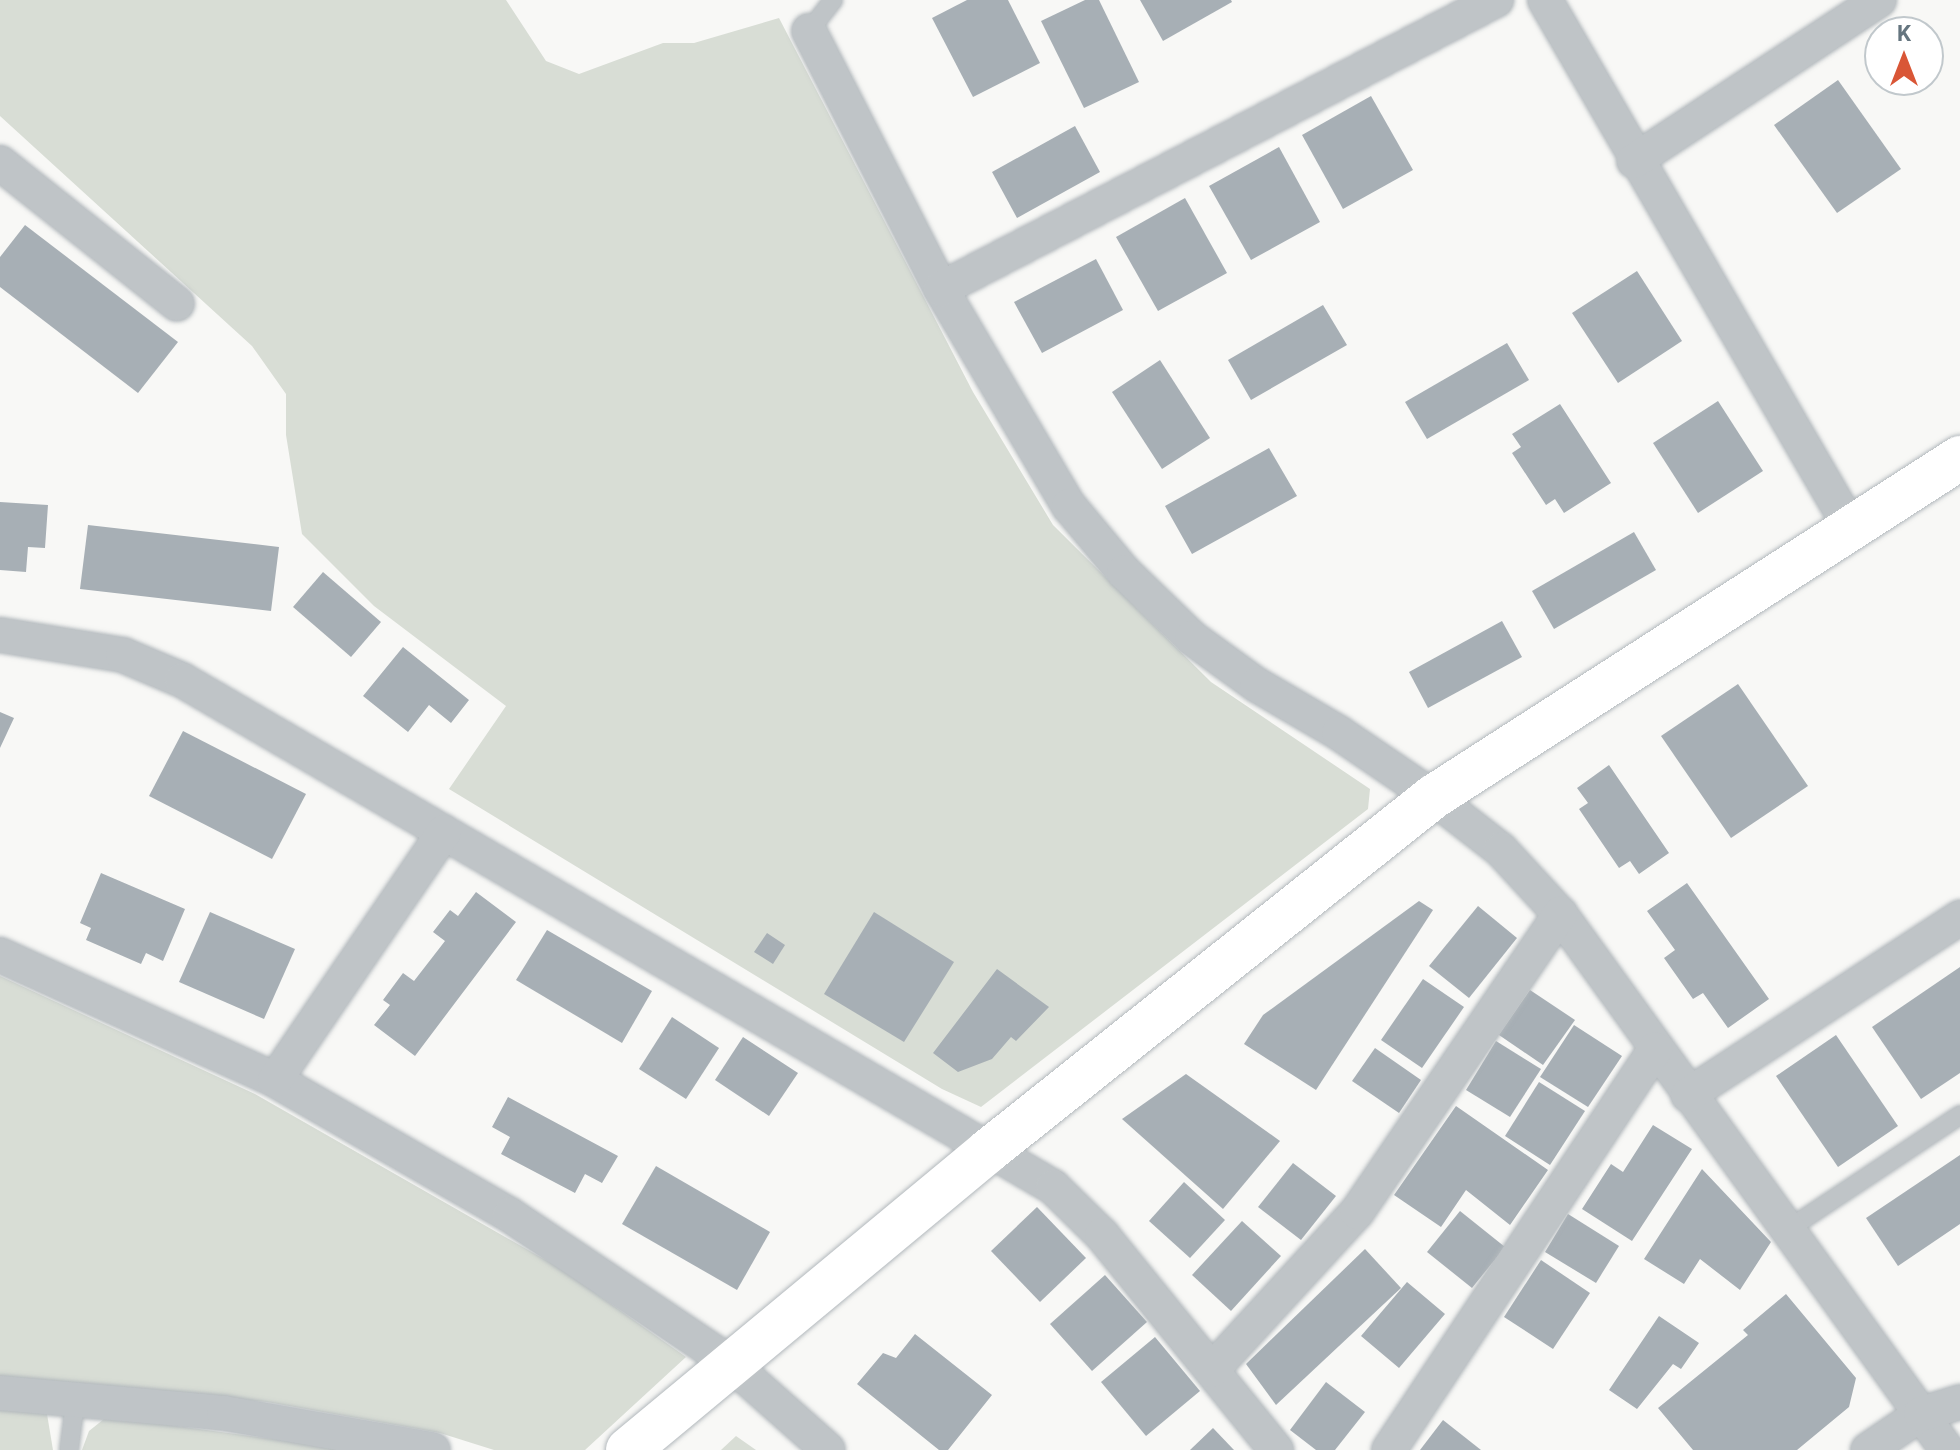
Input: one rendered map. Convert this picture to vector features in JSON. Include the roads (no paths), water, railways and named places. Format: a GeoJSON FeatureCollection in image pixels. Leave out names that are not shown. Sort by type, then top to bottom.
{"type":"FeatureCollection","features":[{"type":"Feature","properties":{"kind":"street"},"geometry":{"type":"LineString","coordinates":[[941,289],[1496,0]]}},
{"type":"Feature","properties":{"kind":"street"},"geometry":{"type":"LineString","coordinates":[[1545,0],[1634,161],[1852,530]]}},
{"type":"Feature","properties":{"kind":"street"},"geometry":{"type":"LineString","coordinates":[[1634,161],[1879,0]]}},
{"type":"Feature","properties":{"kind":"street"},"geometry":{"type":"LineString","coordinates":[[809,31],[941,289],[1069,506],[1124,572],[1192,638],[1257,685],[1339,733],[1433,797],[1501,850],[1560,914],[1947,1450]]}},
{"type":"Feature","properties":{"kind":"street"},"geometry":{"type":"LineString","coordinates":[[0,163],[177,304]]}},
{"type":"Feature","properties":{"kind":"street"},"geometry":{"type":"LineString","coordinates":[[628,1450],[729,1362],[988,1151],[1433,797],[1960,458]]}},
{"type":"Feature","properties":{"kind":"street"},"geometry":{"type":"LineString","coordinates":[[0,635],[123,655],[182,680],[1063,1197],[1102,1235],[1276,1450]]}},
{"type":"Feature","properties":{"kind":"street"},"geometry":{"type":"LineString","coordinates":[[275,1080],[444,832]]}},
{"type":"Feature","properties":{"kind":"street"},"geometry":{"type":"LineString","coordinates":[[1212,1370],[1357,1212],[1560,914]]}},
{"type":"Feature","properties":{"kind":"street"},"geometry":{"type":"LineString","coordinates":[[1688,1095],[1960,918]]}},
{"type":"Feature","properties":{"kind":"street"},"geometry":{"type":"LineString","coordinates":[[0,955],[275,1080],[510,1215],[729,1362],[828,1450]]}},
{"type":"Feature","properties":{"kind":"street"},"geometry":{"type":"LineString","coordinates":[[1389,1450],[1655,1049]]}},
{"type":"Feature","properties":{"kind":"street"},"geometry":{"type":"LineString","coordinates":[[0,1393],[75,1403],[224,1413],[433,1450]]}},
{"type":"Feature","properties":{"kind":"street"},"geometry":{"type":"LineString","coordinates":[[1868,1450],[1921,1414],[1960,1402]]}},
{"type":"Feature","properties":{"kind":"lane"},"geometry":{"type":"LineString","coordinates":[[809,31],[833,0]]}},
{"type":"Feature","properties":{"kind":"lane"},"geometry":{"type":"LineString","coordinates":[[1787,1230],[1960,1115]]}},
{"type":"Feature","properties":{"kind":"lane"},"geometry":{"type":"LineString","coordinates":[[69,1450],[75,1403]]}}]}
